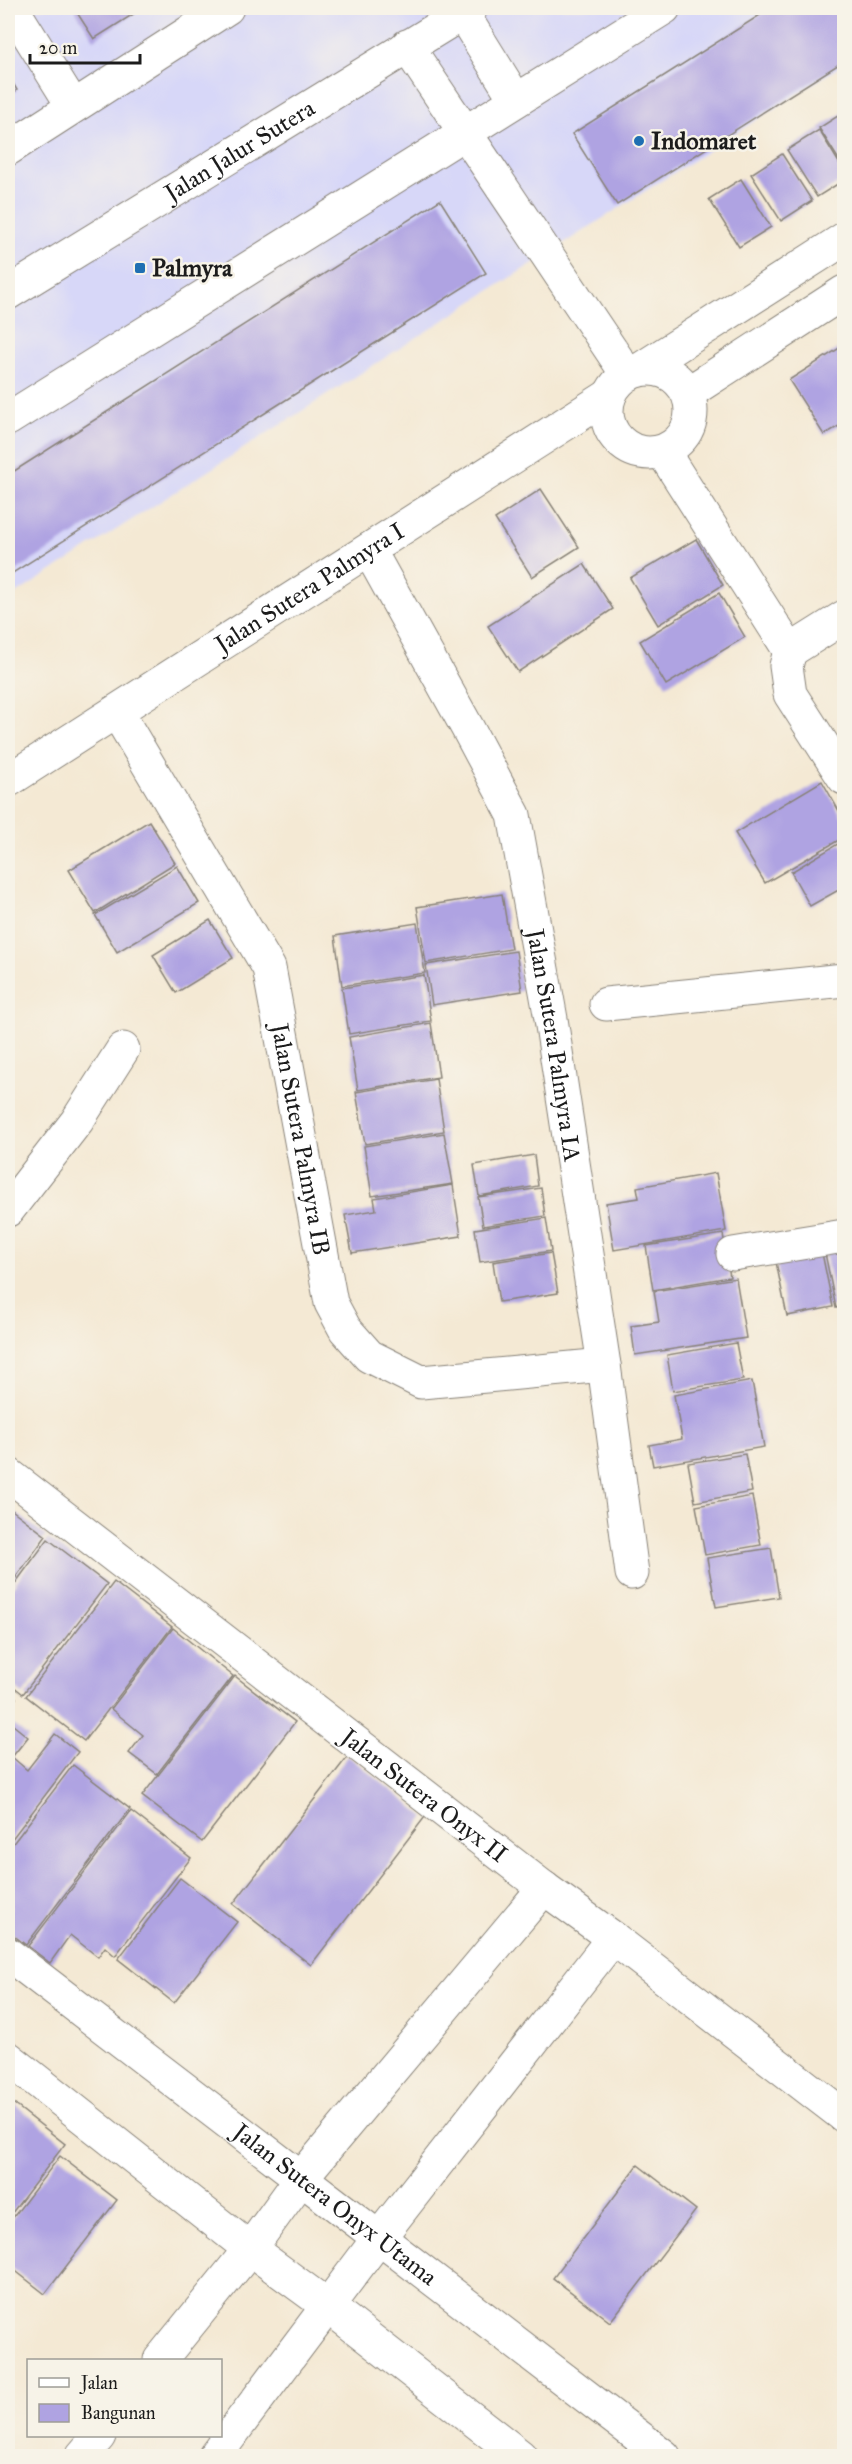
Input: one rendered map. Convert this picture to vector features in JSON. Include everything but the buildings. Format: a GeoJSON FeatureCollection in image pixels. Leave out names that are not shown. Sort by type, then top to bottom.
{"type":"FeatureCollection","features":[{"type":"Feature","properties":{"kind":"street"},"geometry":{"type":"LineString","coordinates":[[12,8],[74,106]]}},
{"type":"Feature","properties":{"kind":"street"},"geometry":{"type":"LineString","coordinates":[[8,149],[227,8]]}},
{"type":"Feature","properties":{"kind":"street"},"geometry":{"type":"LineString","coordinates":[[8,419],[664,8]]}},
{"type":"Feature","properties":{"kind":"street"},"geometry":{"type":"LineString","coordinates":[[466,10],[516,100]]}},
{"type":"Feature","properties":{"kind":"street","name":"Jalan Jalur Sutera"},"geometry":{"type":"LineString","coordinates":[[8,293],[466,10]]}},
{"type":"Feature","properties":{"kind":"street"},"geometry":{"type":"LineString","coordinates":[[407,46],[626,379]]}},
{"type":"Feature","properties":{"kind":"street","name":"Jalan Sutera Palmyra I"},"geometry":{"type":"LineString","coordinates":[[9,780],[369,550],[626,379],[844,239]]}},
{"type":"Feature","properties":{"kind":"street"},"geometry":{"type":"LineString","coordinates":[[688,393],[844,292]]}},
{"type":"Feature","properties":{"kind":"street"},"geometry":{"type":"LineString","coordinates":[[655,369],[669,373],[680,381],[688,393],[692,407],[691,421],[685,435],[675,445],[663,452],[649,454],[635,452],[613,435],[606,408],[626,379],[655,369]]}},
{"type":"Feature","properties":{"kind":"street"},"geometry":{"type":"LineString","coordinates":[[663,452],[790,651]]}},
{"type":"Feature","properties":{"kind":"street","name":"Jalan Sutera Palmyra IA"},"geometry":{"type":"LineString","coordinates":[[369,550],[468,727],[514,815],[550,1019],[604,1365],[632,1573]]}},
{"type":"Feature","properties":{"kind":"street"},"geometry":{"type":"LineString","coordinates":[[844,617],[790,651],[786,666],[790,694],[844,778]]}},
{"type":"Feature","properties":{"kind":"street","name":"Jalan Sutera Palmyra IB"},"geometry":{"type":"LineString","coordinates":[[117,712],[269,968],[331,1303],[345,1329],[369,1356],[421,1382],[604,1365]]}},
{"type":"Feature","properties":{"kind":"street"},"geometry":{"type":"LineString","coordinates":[[606,1004],[844,980],[844,985]]}},
{"type":"Feature","properties":{"kind":"street"},"geometry":{"type":"LineString","coordinates":[[8,1210],[77,1121],[123,1049]]}},
{"type":"Feature","properties":{"kind":"street"},"geometry":{"type":"LineString","coordinates":[[733,1254],[844,1236]]}},
{"type":"Feature","properties":{"kind":"street","name":"Jalan Sutera Onyx II"},"geometry":{"type":"LineString","coordinates":[[8,1474],[544,1888],[614,1938],[844,2116]]}},
{"type":"Feature","properties":{"kind":"street"},"geometry":{"type":"LineString","coordinates":[[162,2359],[250,2249],[302,2177],[544,1888]]}},
{"type":"Feature","properties":{"kind":"street"},"geometry":{"type":"LineString","coordinates":[[215,2457],[378,2239],[614,1938]]}},
{"type":"Feature","properties":{"kind":"street","name":"Jalan Sutera Onyx Utama"},"geometry":{"type":"LineString","coordinates":[[8,1954],[302,2177],[378,2239],[664,2457]]}},
{"type":"Feature","properties":{"kind":"street"},"geometry":{"type":"LineString","coordinates":[[8,2058],[250,2249],[329,2307],[520,2457]]}},
{"type":"Feature","properties":{"kind":"street"},"geometry":{"type":"LineString","coordinates":[[82,2457],[98,2437]]}},
{"type":"Feature","properties":{"kind":"shaded area"},"geometry":{"type":"Polygon","coordinates":[[[8,8],[844,8],[844,64],[8,599],[8,8]]]}},
{"type":"Feature","properties":{"kind":"place","name":"Indomaret"},"geometry":{"type":"Point","coordinates":[639,141]}},
{"type":"Feature","properties":{"kind":"place","name":"Palmyra"},"geometry":{"type":"Point","coordinates":[140,268]}}]}
